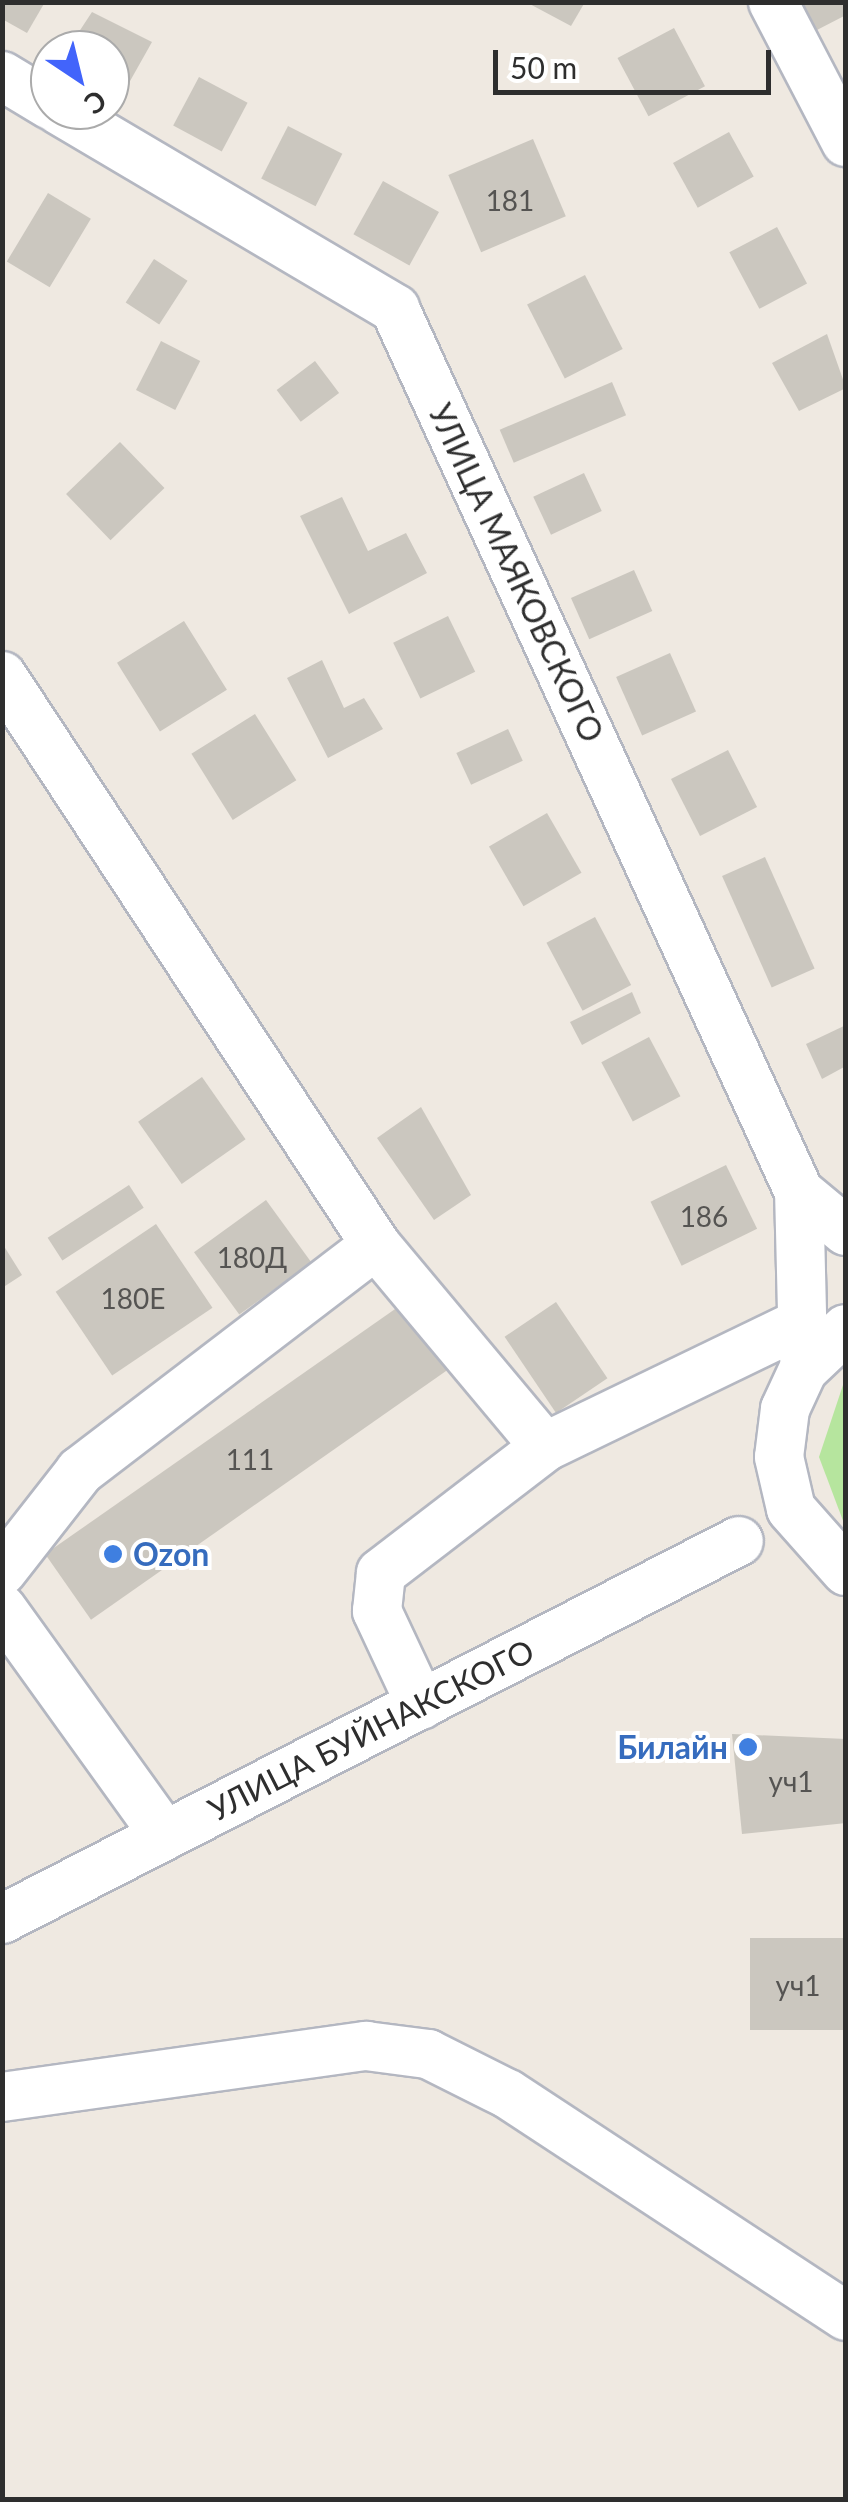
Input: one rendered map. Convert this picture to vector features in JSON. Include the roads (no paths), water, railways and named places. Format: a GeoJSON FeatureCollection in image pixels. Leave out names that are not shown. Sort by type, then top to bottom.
{"type":"FeatureCollection","features":[{"type":"Feature","properties":{"kind":"street"},"geometry":{"type":"LineString","coordinates":[[773,2],[846,142]]}},
{"type":"Feature","properties":{"kind":"street"},"geometry":{"type":"LineString","coordinates":[[2,76],[30,92]]}},
{"type":"Feature","properties":{"kind":"street","name":"УЛИЦА МАЯКОВСКОГО"},"geometry":{"type":"LineString","coordinates":[[93,130],[396,309],[800,1192]]}},
{"type":"Feature","properties":{"kind":"street"},"geometry":{"type":"LineString","coordinates":[[2,676],[376,1245],[545,1446]]}},
{"type":"Feature","properties":{"kind":"street"},"geometry":{"type":"LineString","coordinates":[[800,1192],[846,1231]]}},
{"type":"Feature","properties":{"kind":"street"},"geometry":{"type":"LineString","coordinates":[[800,1192],[824,1326],[785,1409],[779,1457],[739,1541],[846,1574]]}},
{"type":"Feature","properties":{"kind":"street"},"geometry":{"type":"LineString","coordinates":[[2,1572],[80,1470],[376,1245]]}},
{"type":"Feature","properties":{"kind":"street"},"geometry":{"type":"LineString","coordinates":[[421,1704],[377,1612],[381,1573],[545,1446],[824,1326]]}},
{"type":"Feature","properties":{"kind":"street"},"geometry":{"type":"LineString","coordinates":[[779,1457],[791,1508],[846,1574]]}},
{"type":"Feature","properties":{"kind":"street","name":"УЛИЦА БУЙНАКСКОГО"},"geometry":{"type":"LineString","coordinates":[[2,1919],[739,1541]]}},
{"type":"Feature","properties":{"kind":"street"},"geometry":{"type":"LineString","coordinates":[[2,1609],[165,1836]]}},
{"type":"Feature","properties":{"kind":"street"},"geometry":{"type":"LineString","coordinates":[[2,2097],[366,2046],[428,2054],[508,2094],[846,2316]]}},
{"type":"Feature","properties":{"kind":"place","name":"Ozon"},"geometry":{"type":"Point","coordinates":[113,1554]}},
{"type":"Feature","properties":{"kind":"place","name":"Билайн"},"geometry":{"type":"Point","coordinates":[748,1747]}}]}
